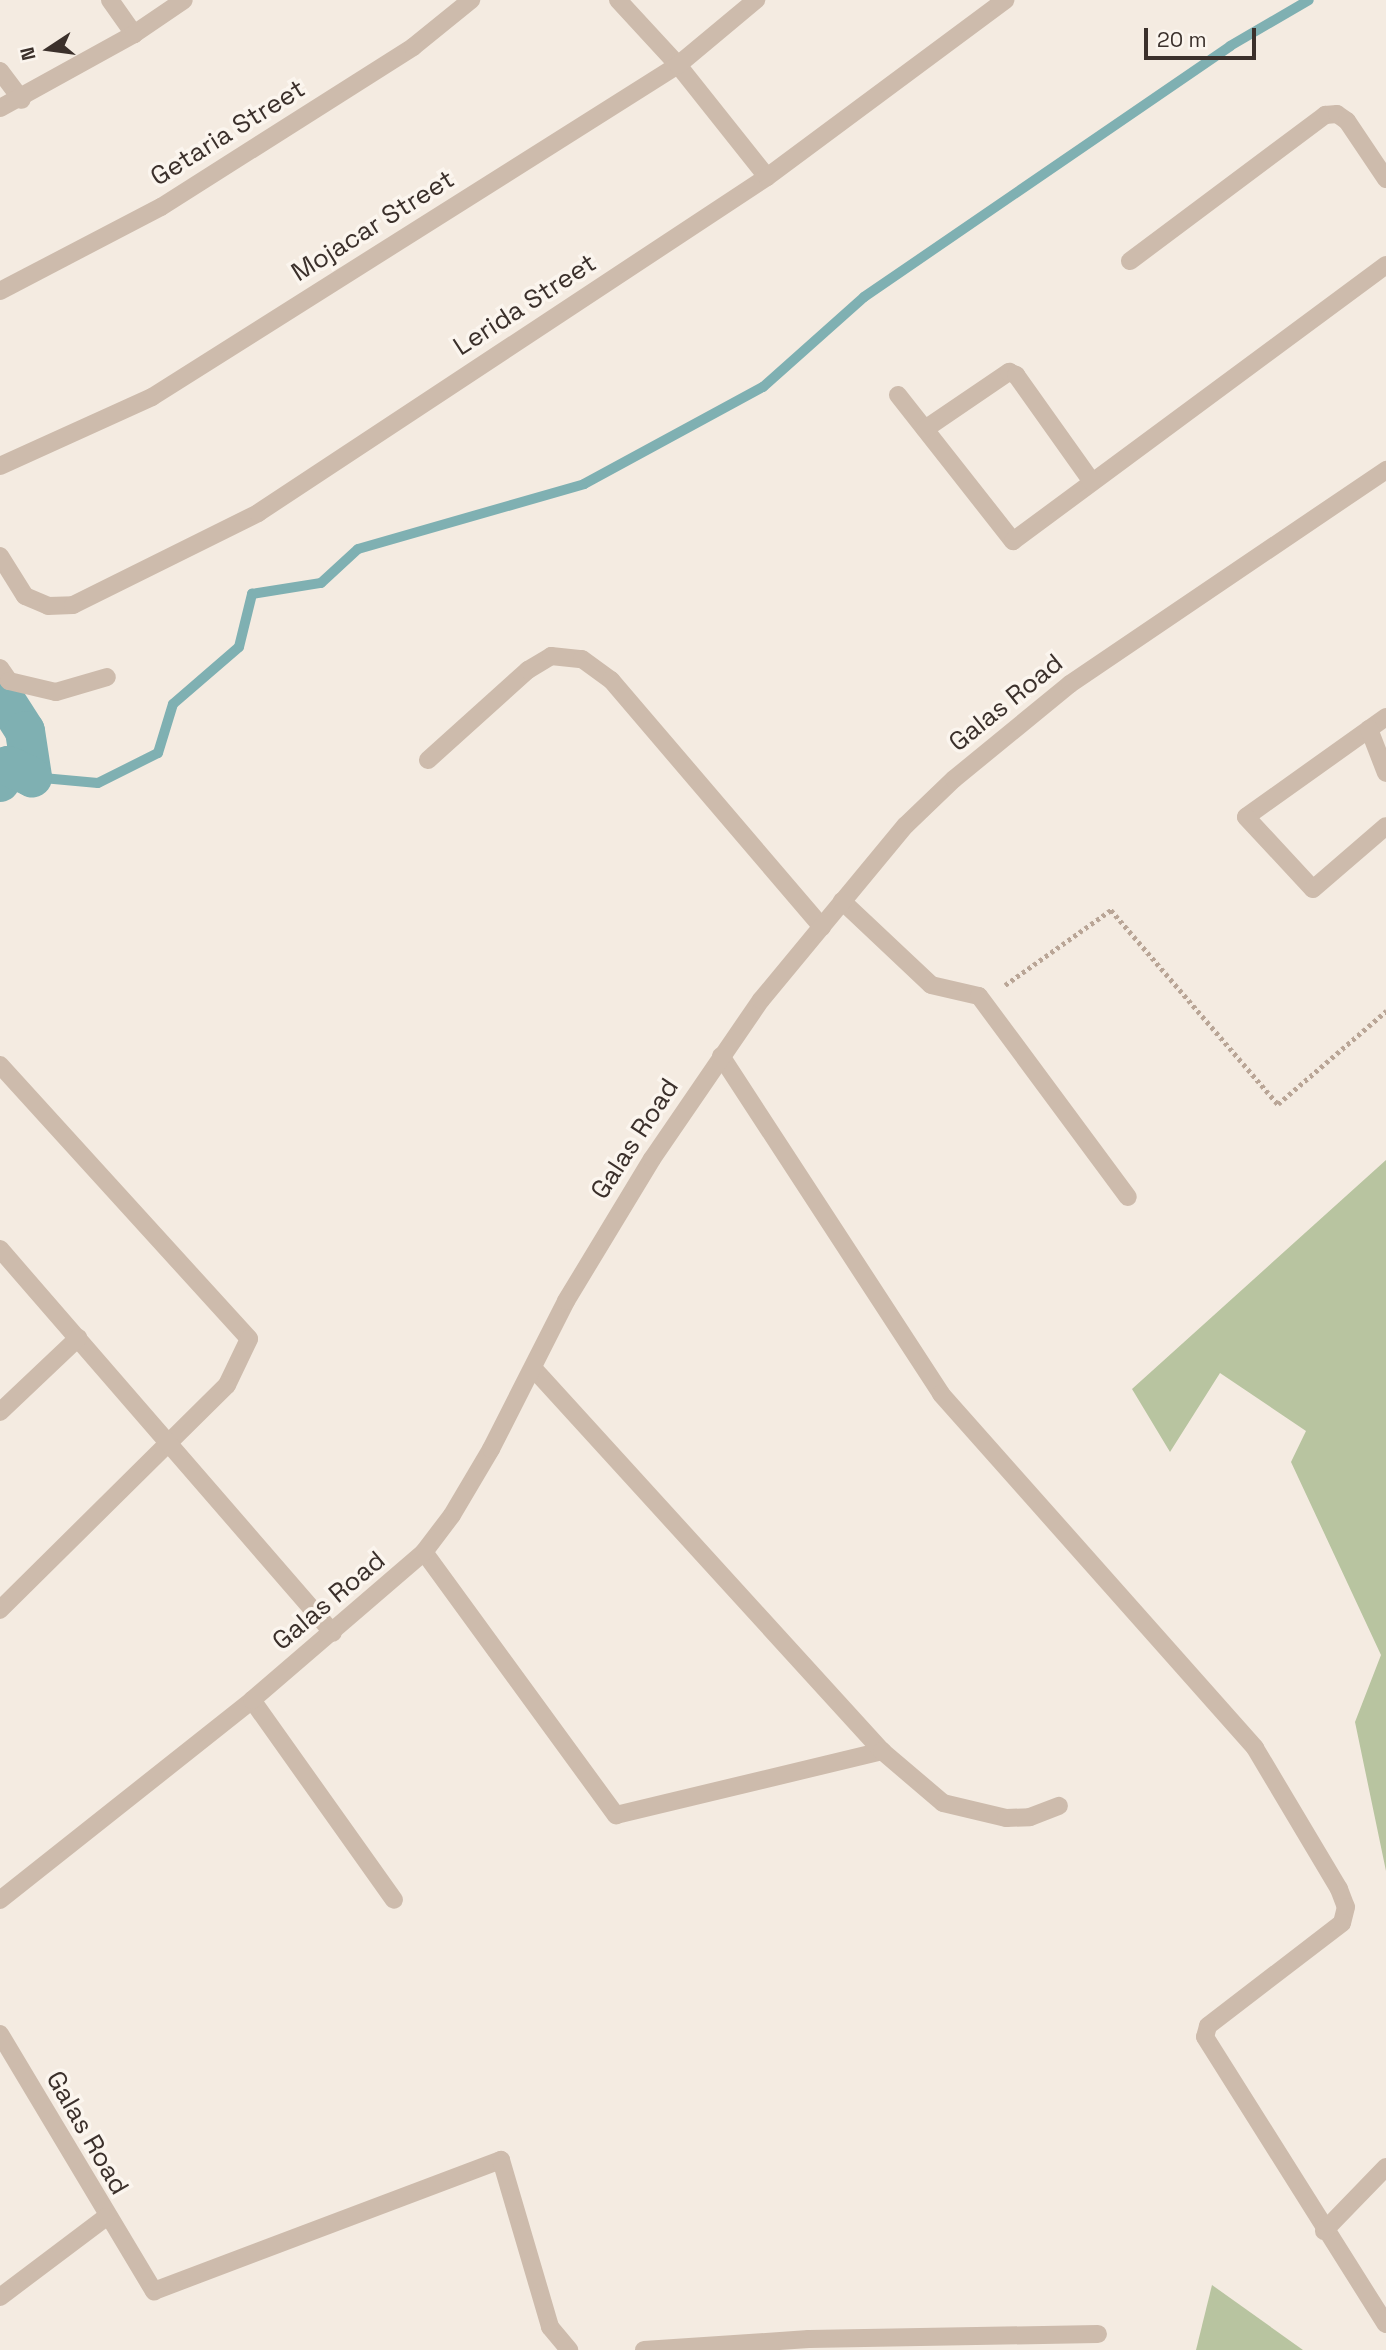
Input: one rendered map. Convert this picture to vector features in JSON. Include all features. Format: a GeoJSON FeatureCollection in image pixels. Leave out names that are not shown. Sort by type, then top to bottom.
{"type":"FeatureCollection","features":[{"type":"Feature","properties":{"kind":"street"},"geometry":{"type":"LineString","coordinates":[[110,0],[134,34]]}},
{"type":"Feature","properties":{"kind":"street"},"geometry":{"type":"LineString","coordinates":[[0,108],[22,100],[134,34],[184,0]]}},
{"type":"Feature","properties":{"kind":"street","name":"Getaria Street"},"geometry":{"type":"LineString","coordinates":[[0,290],[161,207],[413,47],[471,0]]}},
{"type":"Feature","properties":{"kind":"street"},"geometry":{"type":"LineString","coordinates":[[618,0],[678,65],[767,177]]}},
{"type":"Feature","properties":{"kind":"street","name":"Mojacar Street"},"geometry":{"type":"LineString","coordinates":[[0,467],[152,397],[678,65],[756,0]]}},
{"type":"Feature","properties":{"kind":"street","name":"Lerida Street"},"geometry":{"type":"LineString","coordinates":[[0,556],[26,596],[48,606],[74,605],[258,513],[767,177],[1005,0]]}},
{"type":"Feature","properties":{"kind":"street"},"geometry":{"type":"LineString","coordinates":[[0,71],[22,100]]}},
{"type":"Feature","properties":{"kind":"street"},"geometry":{"type":"LineString","coordinates":[[1130,261],[1325,115],[1337,114],[1347,121],[1386,179]]}},
{"type":"Feature","properties":{"kind":"street"},"geometry":{"type":"LineString","coordinates":[[898,395],[1010,540],[1017,540],[1386,265]]}},
{"type":"Feature","properties":{"kind":"street"},"geometry":{"type":"LineString","coordinates":[[925,429],[1009,372],[1016,375],[1093,482]]}},
{"type":"Feature","properties":{"kind":"street","name":"Galas Road"},"geometry":{"type":"LineString","coordinates":[[0,1900],[252,1700],[424,1552],[459,1504],[599,1244],[721,1056],[842,901],[906,825],[1016,726],[1133,640],[1386,470]]}},
{"type":"Feature","properties":{"kind":"street"},"geometry":{"type":"LineString","coordinates":[[428,760],[528,670],[551,656],[582,659],[611,680],[822,927]]}},
{"type":"Feature","properties":{"kind":"street"},"geometry":{"type":"LineString","coordinates":[[0,668],[9,681],[56,692],[107,677]]}},
{"type":"Feature","properties":{"kind":"street"},"geometry":{"type":"LineString","coordinates":[[1386,717],[1246,817],[1313,889],[1386,826]]}},
{"type":"Feature","properties":{"kind":"street"},"geometry":{"type":"LineString","coordinates":[[1369,729],[1386,773]]}},
{"type":"Feature","properties":{"kind":"street"},"geometry":{"type":"LineString","coordinates":[[842,901],[931,985],[973,993],[984,1001],[1128,1197]]}},
{"type":"Feature","properties":{"kind":"street"},"geometry":{"type":"LineString","coordinates":[[721,1056],[941,1394],[1255,1748],[1339,1889],[1346,1907],[1342,1923],[1208,2025],[1205,2037],[1324,2231],[1386,2325]]}},
{"type":"Feature","properties":{"kind":"street"},"geometry":{"type":"LineString","coordinates":[[0,1065],[249,1339],[227,1385],[171,1444],[0,1610]]}},
{"type":"Feature","properties":{"kind":"street"},"geometry":{"type":"LineString","coordinates":[[0,1248],[333,1633]]}},
{"type":"Feature","properties":{"kind":"street"},"geometry":{"type":"LineString","coordinates":[[0,1412],[78,1338]]}},
{"type":"Feature","properties":{"kind":"street"},"geometry":{"type":"LineString","coordinates":[[533,1368],[882,1751],[943,1803],[1006,1818],[1030,1817],[1059,1806]]}},
{"type":"Feature","properties":{"kind":"street"},"geometry":{"type":"LineString","coordinates":[[424,1552],[616,1815],[882,1751]]}},
{"type":"Feature","properties":{"kind":"street"},"geometry":{"type":"LineString","coordinates":[[252,1700],[394,1900]]}},
{"type":"Feature","properties":{"kind":"street","name":"Galas Road"},"geometry":{"type":"LineString","coordinates":[[0,2034],[106,2217],[0,2297]]}},
{"type":"Feature","properties":{"kind":"street"},"geometry":{"type":"LineString","coordinates":[[106,2217],[154,2291],[501,2160],[550,2327],[569,2350]]}},
{"type":"Feature","properties":{"kind":"street"},"geometry":{"type":"LineString","coordinates":[[1324,2231],[1386,2167]]}},
{"type":"Feature","properties":{"kind":"street"},"geometry":{"type":"LineString","coordinates":[[645,2350],[809,2339],[1098,2334]]}},
{"type":"Feature","properties":{"kind":"path"},"geometry":{"type":"LineString","coordinates":[[984,1001],[1111,910],[1278,1104],[1386,1011]]}},
{"type":"Feature","properties":{"kind":"green space"},"geometry":{"type":"Polygon","coordinates":[[[1386,1160],[1386,1871],[1355,1722],[1381,1655],[1291,1462],[1306,1431],[1220,1373],[1170,1452],[1132,1389],[1386,1160]]]}},
{"type":"Feature","properties":{"kind":"green space"},"geometry":{"type":"Polygon","coordinates":[[[1212,2285],[1303,2350],[1196,2350],[1212,2285]]]}},
{"type":"Feature","properties":{"kind":"waterway"},"geometry":{"type":"LineString","coordinates":[[32,777],[98,783],[158,753],[173,704],[239,647],[252,594],[321,583],[358,549],[584,484],[763,387],[864,297],[1230,46],[1309,0]]}},
{"type":"Feature","properties":{"kind":"waterway"},"geometry":{"type":"LineString","coordinates":[[0,692],[25,731],[32,777]]}},
{"type":"Feature","properties":{"kind":"waterway"},"geometry":{"type":"LineString","coordinates":[[0,782],[8,766],[32,777]]}}]}
